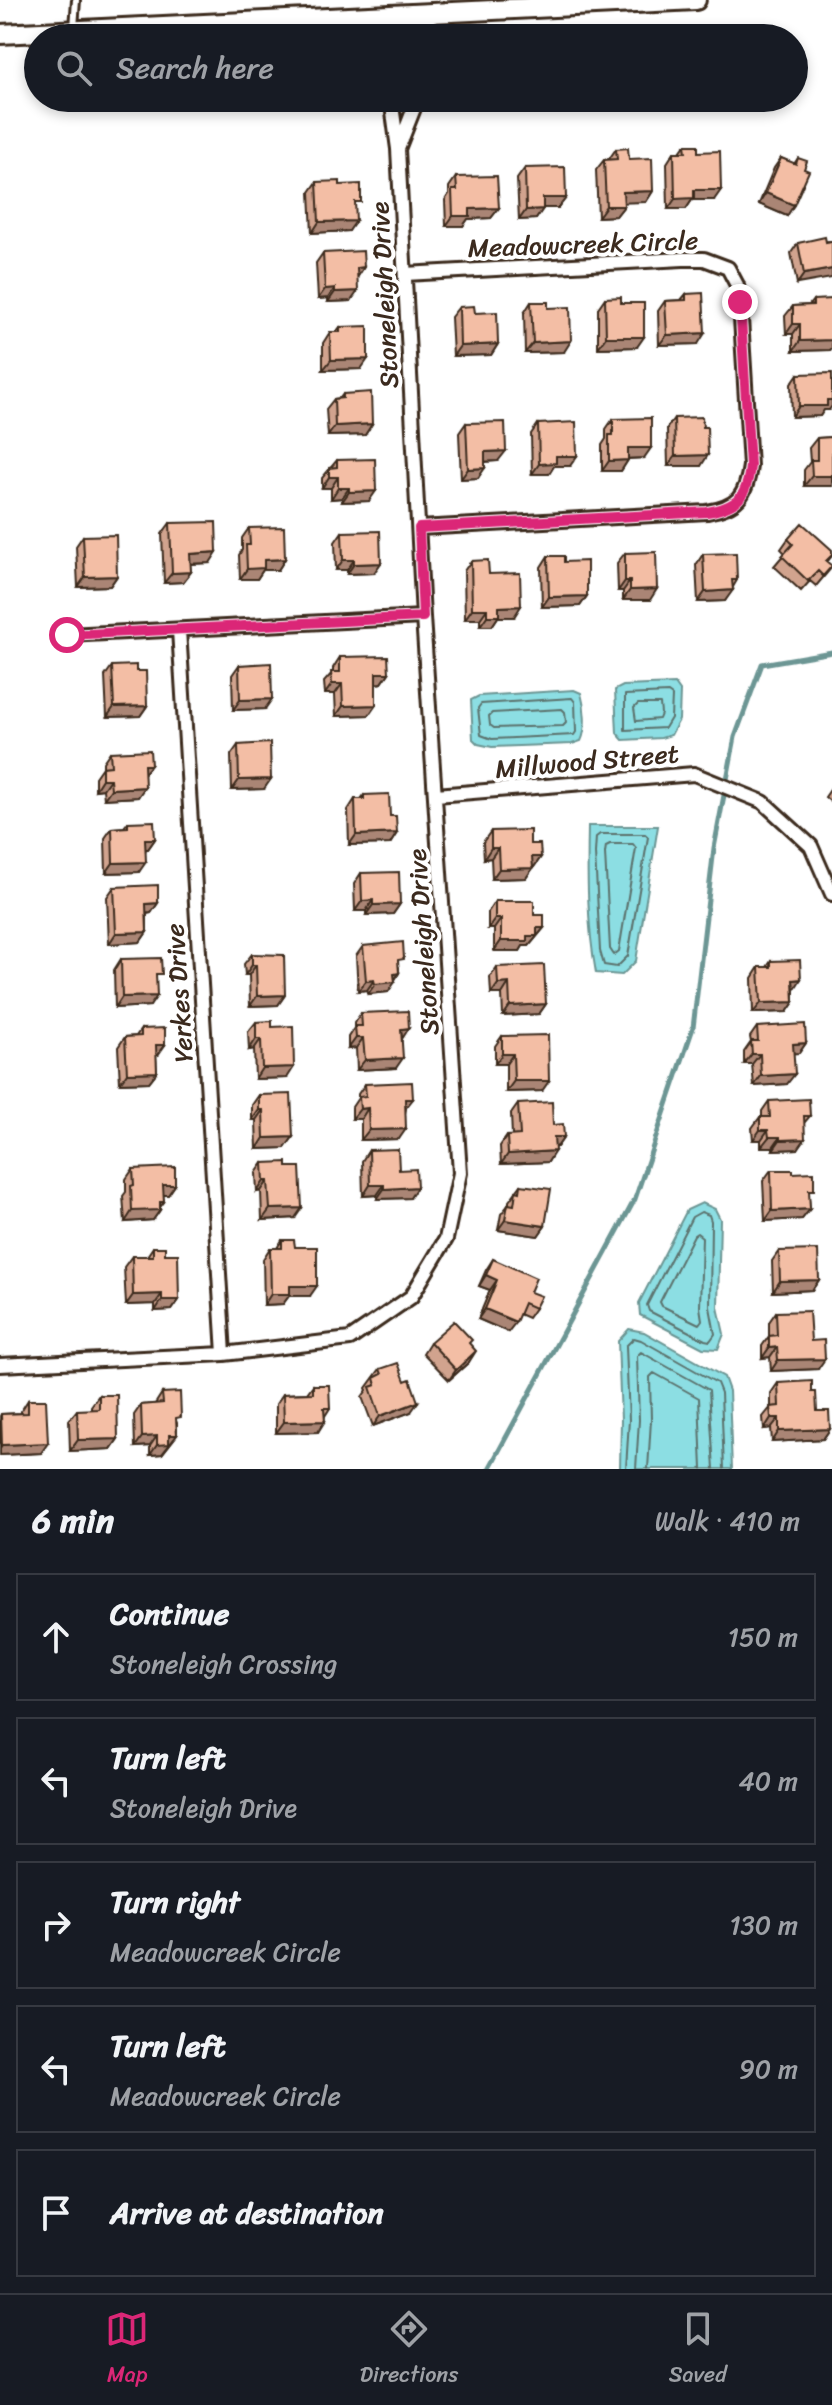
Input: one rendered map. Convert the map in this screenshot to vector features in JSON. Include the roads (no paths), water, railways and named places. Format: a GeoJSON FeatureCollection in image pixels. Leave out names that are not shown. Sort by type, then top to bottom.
{"type":"FeatureCollection","features":[{"type":"Feature","properties":{"kind":"main road"},"geometry":{"type":"LineString","coordinates":[[191,24],[696,0]]}},
{"type":"Feature","properties":{"kind":"main road"},"geometry":{"type":"LineString","coordinates":[[0,34],[24,33]]}},
{"type":"Feature","properties":{"kind":"street"},"geometry":{"type":"LineString","coordinates":[[421,12],[421,24]]}},
{"type":"Feature","properties":{"kind":"street"},"geometry":{"type":"LineString","coordinates":[[387,14],[387,24]]}},
{"type":"Feature","properties":{"kind":"street","name":"Stoneleigh Drive"},"geometry":{"type":"LineString","coordinates":[[0,1365],[224,1354],[350,1339],[411,1297],[446,1239],[460,1173],[423,617],[398,149],[393,112]]}},
{"type":"Feature","properties":{"kind":"street","name":"Stoneleigh Drive"},"geometry":{"type":"LineString","coordinates":[[398,149],[413,112]]}},
{"type":"Feature","properties":{"kind":"street","name":"Meadowcreek Circle"},"geometry":{"type":"LineString","coordinates":[[405,274],[683,259],[704,259],[728,268],[737,285],[740,302],[750,466],[748,484],[739,500],[724,510],[419,528]]}},
{"type":"Feature","properties":{"kind":"street"},"geometry":{"type":"LineString","coordinates":[[67,635],[423,617]]}},
{"type":"Feature","properties":{"kind":"street","name":"Yerkes Drive"},"geometry":{"type":"LineString","coordinates":[[179,630],[224,1354]]}},
{"type":"Feature","properties":{"kind":"street","name":"Millwood Street"},"geometry":{"type":"LineString","coordinates":[[436,795],[694,774],[763,802],[811,846],[832,894]]}},
{"type":"Feature","properties":{"kind":"lane"},"geometry":{"type":"LineString","coordinates":[[74,24],[76,0]]}},
{"type":"Feature","properties":{"kind":"water"},"geometry":{"type":"Polygon","coordinates":[[[675,684],[680,691],[679,720],[671,735],[623,740],[617,733],[615,690],[623,686],[675,684]]]}},
{"type":"Feature","properties":{"kind":"water"},"geometry":{"type":"Polygon","coordinates":[[[574,690],[581,693],[584,705],[585,724],[581,741],[492,747],[478,744],[473,739],[471,700],[479,696],[574,690]]]}},
{"type":"Feature","properties":{"kind":"water"},"geometry":{"type":"Polygon","coordinates":[[[588,826],[658,826],[636,961],[622,975],[596,973],[589,918],[588,826]]]}},
{"type":"Feature","properties":{"kind":"water"},"geometry":{"type":"Polygon","coordinates":[[[702,1203],[715,1209],[720,1219],[718,1307],[724,1334],[718,1349],[703,1348],[640,1315],[639,1303],[687,1210],[702,1203]]]}},
{"type":"Feature","properties":{"kind":"water"},"geometry":{"type":"Polygon","coordinates":[[[629,1329],[644,1332],[724,1377],[729,1391],[732,1469],[620,1469],[618,1341],[629,1329]]]}},
{"type":"Feature","properties":{"kind":"waterway"},"geometry":{"type":"LineString","coordinates":[[489,1469],[635,1199],[693,1028],[714,848],[735,737],[762,664],[832,652]]}}]}
